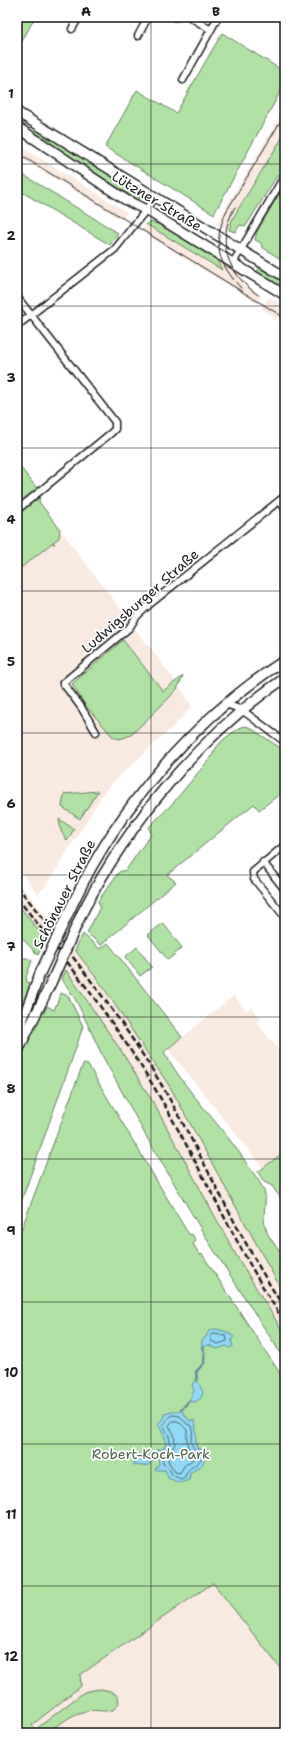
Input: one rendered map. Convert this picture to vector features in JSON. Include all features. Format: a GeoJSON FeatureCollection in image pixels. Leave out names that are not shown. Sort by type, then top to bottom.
{"type":"FeatureCollection","features":[{"type":"Feature","properties":{"kind":"main road","name":"Lützner Straße"},"geometry":{"type":"LineString","coordinates":[[17,112],[285,277]]}},
{"type":"Feature","properties":{"kind":"main road","name":"Lützner Straße"},"geometry":{"type":"LineString","coordinates":[[17,127],[120,196],[146,210],[285,295]]}},
{"type":"Feature","properties":{"kind":"main road","name":"Schönauer Straße"},"geometry":{"type":"LineString","coordinates":[[17,1043],[23,1018],[41,971],[74,901],[106,843],[142,792],[186,741],[235,696],[285,660]]}},
{"type":"Feature","properties":{"kind":"main road","name":"Schönauer Straße"},"geometry":{"type":"LineString","coordinates":[[17,1053],[51,983],[82,913],[106,869],[146,813],[198,752],[242,710],[285,678]]}},
{"type":"Feature","properties":{"kind":"street"},"geometry":{"type":"LineString","coordinates":[[72,29],[79,17]]}},
{"type":"Feature","properties":{"kind":"street"},"geometry":{"type":"LineString","coordinates":[[138,36],[148,17]]}},
{"type":"Feature","properties":{"kind":"street"},"geometry":{"type":"LineString","coordinates":[[190,17],[211,30]]}},
{"type":"Feature","properties":{"kind":"street"},"geometry":{"type":"LineString","coordinates":[[183,80],[218,17]]}},
{"type":"Feature","properties":{"kind":"street"},"geometry":{"type":"LineString","coordinates":[[233,263],[285,175]]}},
{"type":"Feature","properties":{"kind":"street"},"geometry":{"type":"LineString","coordinates":[[17,326],[115,250],[146,210],[154,197]]}},
{"type":"Feature","properties":{"kind":"street"},"geometry":{"type":"LineString","coordinates":[[17,297],[116,425],[111,433],[17,510]]}},
{"type":"Feature","properties":{"kind":"street","name":"Ludwigsburger Straße"},"geometry":{"type":"LineString","coordinates":[[96,732],[81,707],[62,683],[129,628],[137,616],[150,604],[285,496]]}},
{"type":"Feature","properties":{"kind":"street"},"geometry":{"type":"LineString","coordinates":[[279,501],[285,508]]}},
{"type":"Feature","properties":{"kind":"street"},"geometry":{"type":"LineString","coordinates":[[235,696],[242,710]]}},
{"type":"Feature","properties":{"kind":"street"},"geometry":{"type":"LineString","coordinates":[[226,704],[242,710],[285,742]]}},
{"type":"Feature","properties":{"kind":"street"},"geometry":{"type":"LineString","coordinates":[[285,844],[253,872],[254,879],[285,917]]}},
{"type":"Feature","properties":{"kind":"street"},"geometry":{"type":"LineString","coordinates":[[263,862],[285,890]]}},
{"type":"Feature","properties":{"kind":"shaded area"},"geometry":{"type":"Polygon","coordinates":[[[285,108],[285,133],[237,211],[229,230],[217,225],[222,214],[285,108]]]}},
{"type":"Feature","properties":{"kind":"shaded area"},"geometry":{"type":"Polygon","coordinates":[[[17,144],[127,212],[122,220],[17,156],[17,144]]]}},
{"type":"Feature","properties":{"kind":"shaded area"},"geometry":{"type":"Polygon","coordinates":[[[146,224],[221,269],[217,260],[236,270],[245,283],[262,296],[257,303],[141,231],[146,224]]]}},
{"type":"Feature","properties":{"kind":"shaded area"},"geometry":{"type":"Polygon","coordinates":[[[269,297],[285,307],[285,323],[261,309],[269,297]]]}},
{"type":"Feature","properties":{"kind":"shaded area"},"geometry":{"type":"Polygon","coordinates":[[[62,532],[176,682],[192,706],[182,718],[107,788],[46,886],[38,894],[17,867],[17,565],[62,532]]]}},
{"type":"Feature","properties":{"kind":"shaded area"},"geometry":{"type":"Polygon","coordinates":[[[17,882],[75,950],[101,984],[170,1087],[285,1296],[285,1335],[236,1255],[153,1102],[80,989],[17,903],[17,882]]]}},
{"type":"Feature","properties":{"kind":"shaded area"},"geometry":{"type":"Polygon","coordinates":[[[234,995],[247,1011],[251,1007],[261,1019],[256,1022],[285,1058],[285,1151],[263,1168],[168,1049],[234,995]]]}},
{"type":"Feature","properties":{"kind":"shaded area"},"geometry":{"type":"Polygon","coordinates":[[[214,1583],[285,1674],[285,1733],[38,1733],[32,1725],[81,1686],[80,1675],[214,1583]]]}},
{"type":"Feature","properties":{"kind":"green space"},"geometry":{"type":"Polygon","coordinates":[[[17,17],[35,17],[17,51],[17,17]]]}},
{"type":"Feature","properties":{"kind":"green space"},"geometry":{"type":"Polygon","coordinates":[[[222,33],[285,72],[285,83],[214,214],[105,147],[137,90],[176,113],[222,33]]]}},
{"type":"Feature","properties":{"kind":"green space"},"geometry":{"type":"Polygon","coordinates":[[[39,130],[140,195],[140,199],[136,199],[36,135],[35,131],[39,130]]]}},
{"type":"Feature","properties":{"kind":"green space"},"geometry":{"type":"Polygon","coordinates":[[[285,133],[285,163],[246,226],[240,225],[235,232],[229,230],[237,211],[285,133]]]}},
{"type":"Feature","properties":{"kind":"green space"},"geometry":{"type":"Polygon","coordinates":[[[17,171],[118,233],[110,245],[17,189],[17,171]]]}},
{"type":"Feature","properties":{"kind":"green space"},"geometry":{"type":"Polygon","coordinates":[[[285,184],[285,209],[282,211],[285,214],[285,235],[283,237],[285,239],[285,262],[262,247],[261,243],[255,240],[257,231],[285,184]]]}},
{"type":"Feature","properties":{"kind":"green space"},"geometry":{"type":"Polygon","coordinates":[[[151,222],[161,225],[217,260],[222,270],[146,224],[151,222]]]}},
{"type":"Feature","properties":{"kind":"green space"},"geometry":{"type":"Polygon","coordinates":[[[260,267],[285,282],[285,290],[256,273],[260,267]]]}},
{"type":"Feature","properties":{"kind":"green space"},"geometry":{"type":"Polygon","coordinates":[[[17,463],[40,492],[39,502],[60,529],[59,538],[53,542],[55,544],[52,543],[17,571],[17,463]]]}},
{"type":"Feature","properties":{"kind":"green space"},"geometry":{"type":"Polygon","coordinates":[[[123,640],[163,691],[183,676],[177,689],[167,700],[131,735],[120,739],[113,737],[85,705],[72,684],[123,640]]]}},
{"type":"Feature","properties":{"kind":"green space"},"geometry":{"type":"Polygon","coordinates":[[[244,726],[249,727],[285,751],[285,790],[259,810],[254,804],[167,875],[176,882],[101,945],[87,933],[100,907],[98,901],[119,872],[126,870],[151,834],[149,827],[173,803],[212,756],[221,742],[234,731],[244,726]]]}},
{"type":"Feature","properties":{"kind":"green space"},"geometry":{"type":"Polygon","coordinates":[[[98,791],[80,819],[62,807],[64,794],[98,791]]]}},
{"type":"Feature","properties":{"kind":"green space"},"geometry":{"type":"Polygon","coordinates":[[[59,819],[74,829],[67,841],[61,831],[59,819]]]}},
{"type":"Feature","properties":{"kind":"green space"},"geometry":{"type":"Polygon","coordinates":[[[17,903],[45,939],[38,955],[17,933],[17,903]]]}},
{"type":"Feature","properties":{"kind":"green space"},"geometry":{"type":"Polygon","coordinates":[[[163,923],[182,948],[168,960],[148,935],[163,923]]]}},
{"type":"Feature","properties":{"kind":"green space"},"geometry":{"type":"Polygon","coordinates":[[[83,934],[100,949],[108,943],[182,1037],[164,1052],[183,1082],[239,1152],[264,1190],[264,1218],[266,1229],[286,1263],[285,1296],[170,1087],[101,984],[75,950],[83,934]]]}},
{"type":"Feature","properties":{"kind":"green space"},"geometry":{"type":"Polygon","coordinates":[[[137,947],[152,967],[140,976],[125,957],[137,947]]]}},
{"type":"Feature","properties":{"kind":"green space"},"geometry":{"type":"Polygon","coordinates":[[[24,958],[32,961],[26,977],[27,982],[32,984],[17,1028],[17,959],[20,960],[24,958]]]}},
{"type":"Feature","properties":{"kind":"green space"},"geometry":{"type":"Polygon","coordinates":[[[66,970],[120,1049],[153,1102],[236,1255],[285,1335],[285,1360],[208,1241],[146,1136],[103,1057],[77,1002],[62,979],[66,970]]]}},
{"type":"Feature","properties":{"kind":"green space"},"geometry":{"type":"Polygon","coordinates":[[[61,993],[68,996],[83,1026],[17,1213],[17,1064],[38,1012],[44,1013],[47,1006],[54,1010],[61,993]]]}},
{"type":"Feature","properties":{"kind":"green space","name":"Robert-Koch-Park"},"geometry":{"type":"Polygon","coordinates":[[[83,1064],[88,1065],[186,1230],[190,1235],[192,1234],[196,1241],[193,1244],[200,1255],[202,1254],[285,1381],[285,1674],[213,1583],[80,1675],[81,1686],[32,1725],[38,1733],[17,1733],[17,1241],[83,1064]]]}},
{"type":"Feature","properties":{"kind":"green space"},"geometry":{"type":"Polygon","coordinates":[[[285,1151],[285,1204],[272,1186],[264,1182],[258,1172],[285,1151]]]}},
{"type":"Feature","properties":{"kind":"green space"},"geometry":{"type":"Polygon","coordinates":[[[101,1689],[110,1691],[118,1696],[119,1703],[113,1710],[86,1711],[70,1717],[44,1732],[39,1733],[36,1729],[84,1692],[101,1689]]]}},
{"type":"Feature","properties":{"kind":"water"},"geometry":{"type":"Polygon","coordinates":[[[216,1329],[227,1332],[234,1337],[231,1340],[233,1346],[230,1348],[226,1346],[217,1349],[209,1345],[202,1347],[202,1340],[206,1337],[210,1330],[216,1329]]]}},
{"type":"Feature","properties":{"kind":"water"},"geometry":{"type":"Polygon","coordinates":[[[197,1380],[203,1392],[201,1398],[195,1402],[189,1401],[194,1390],[192,1384],[197,1380]]]}},
{"type":"Feature","properties":{"kind":"water"},"geometry":{"type":"Polygon","coordinates":[[[181,1410],[190,1421],[194,1420],[196,1427],[197,1448],[202,1450],[204,1462],[190,1473],[189,1480],[180,1483],[168,1478],[165,1470],[155,1470],[159,1464],[156,1450],[163,1449],[166,1444],[165,1437],[158,1424],[164,1417],[164,1414],[181,1410]]]}},
{"type":"Feature","properties":{"kind":"water"},"geometry":{"type":"Polygon","coordinates":[[[135,1454],[151,1455],[153,1460],[147,1465],[134,1465],[135,1454]]]}},
{"type":"Feature","properties":{"kind":"waterway"},"geometry":{"type":"LineString","coordinates":[[197,1380],[196,1372],[204,1363],[204,1352],[202,1347]]}},
{"type":"Feature","properties":{"kind":"waterway"},"geometry":{"type":"LineString","coordinates":[[181,1410],[189,1401]]}},
{"type":"Feature","properties":{"kind":"tram line"},"geometry":{"type":"LineString","coordinates":[[241,288],[222,262],[219,234],[226,212],[285,114]]}},
{"type":"Feature","properties":{"kind":"tram line"},"geometry":{"type":"LineString","coordinates":[[17,153],[285,318]]}},
{"type":"Feature","properties":{"kind":"tram line"},"geometry":{"type":"LineString","coordinates":[[235,207],[229,220],[226,232],[225,244],[227,256],[239,277],[258,295]]}},
{"type":"Feature","properties":{"kind":"railway"},"geometry":{"type":"LineString","coordinates":[[17,886],[110,1007],[145,1058],[177,1112],[236,1226],[285,1309]]}},
{"type":"Feature","properties":{"kind":"railway"},"geometry":{"type":"LineString","coordinates":[[17,898],[88,990],[154,1087],[250,1265],[285,1323]]}}]}
